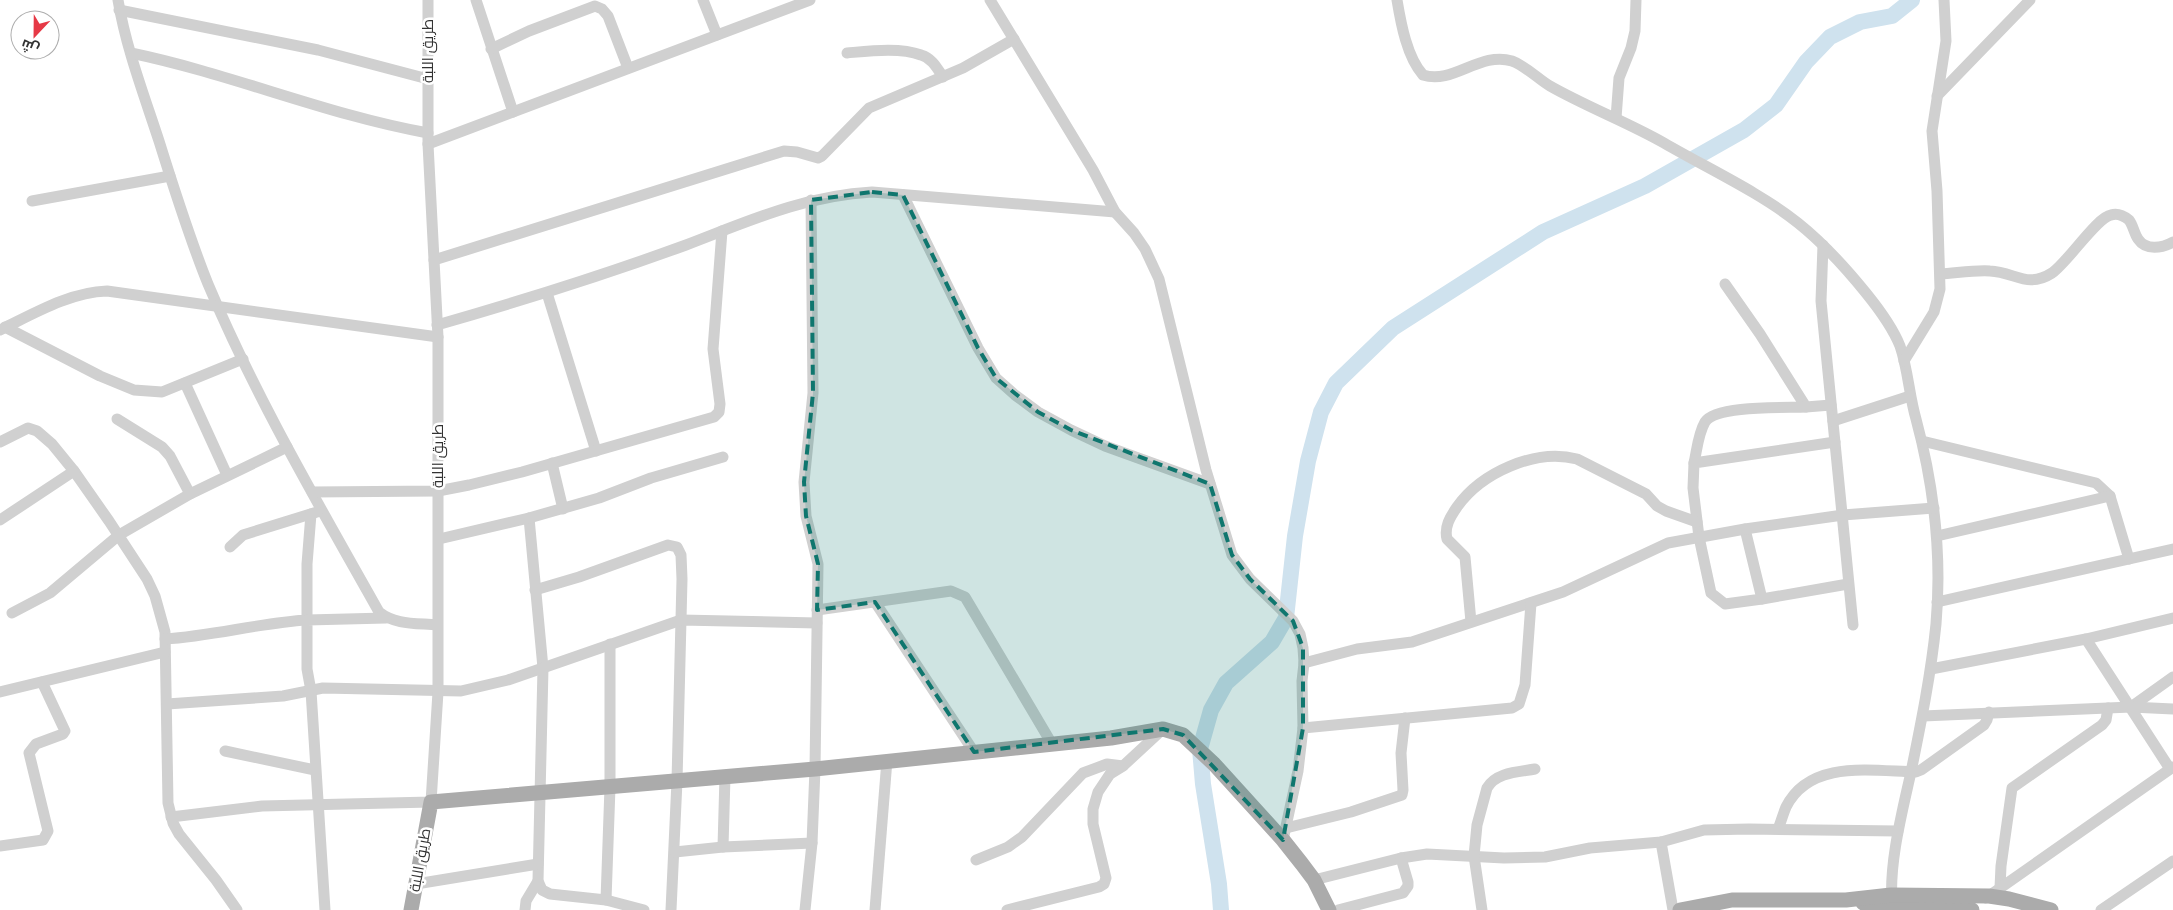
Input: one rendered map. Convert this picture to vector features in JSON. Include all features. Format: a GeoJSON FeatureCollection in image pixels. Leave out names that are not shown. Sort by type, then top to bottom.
{"type":"FeatureCollection","features":[{"type":"Feature","properties":{"kind":"main road"},"geometry":{"type":"LineString","coordinates":[[431,802],[815,769],[1111,738],[1163,729],[1184,735],[1284,834],[1314,880],[1329,910]]}},
{"type":"Feature","properties":{"kind":"main road","name":"طريق اللبة"},"geometry":{"type":"LineString","coordinates":[[411,910],[431,802]]}},
{"type":"Feature","properties":{"kind":"main road"},"geometry":{"type":"LineString","coordinates":[[1940,905],[1994,892],[2009,899],[2051,910]]}},
{"type":"Feature","properties":{"kind":"main road"},"geometry":{"type":"LineString","coordinates":[[1680,910],[1730,905],[1846,900],[1892,901],[1972,910]]}},
{"type":"Feature","properties":{"kind":"street","name":"طريق اللبة"},"geometry":{"type":"LineString","coordinates":[[428,0],[428,139],[438,337],[439,539],[438,692],[431,802]]}},
{"type":"Feature","properties":{"kind":"street"},"geometry":{"type":"LineString","coordinates":[[476,0],[513,112]]}},
{"type":"Feature","properties":{"kind":"street"},"geometry":{"type":"LineString","coordinates":[[703,0],[717,35]]}},
{"type":"Feature","properties":{"kind":"street"},"geometry":{"type":"LineString","coordinates":[[990,0],[1093,170],[1115,212],[1134,233],[1145,249],[1158,279],[1210,484],[1232,555],[1250,579],[1293,621],[1300,634],[1304,663],[1302,681],[1303,728],[1298,771],[1284,834]]}},
{"type":"Feature","properties":{"kind":"street"},"geometry":{"type":"LineString","coordinates":[[1398,0],[1404,33],[1418,69],[1423,76],[1438,77],[1486,61],[1503,59],[1515,62],[1551,86],[1645,132],[1795,221],[1823,245],[1847,270],[1885,317],[1899,344],[1904,361],[1910,396],[1922,441],[1937,536],[1937,602],[1930,669],[1898,831],[1892,901]]}},
{"type":"Feature","properties":{"kind":"street"},"geometry":{"type":"LineString","coordinates":[[1616,118],[1619,78],[1631,48],[1635,31],[1636,0]]}},
{"type":"Feature","properties":{"kind":"street"},"geometry":{"type":"LineString","coordinates":[[1904,361],[1934,312],[1940,289],[1937,191],[1932,131],[1946,41],[1944,0]]}},
{"type":"Feature","properties":{"kind":"street"},"geometry":{"type":"LineString","coordinates":[[1937,96],[2030,0]]}},
{"type":"Feature","properties":{"kind":"street"},"geometry":{"type":"LineString","coordinates":[[131,53],[222,76],[305,103],[428,139],[513,112],[806,1]]}},
{"type":"Feature","properties":{"kind":"street"},"geometry":{"type":"LineString","coordinates":[[386,618],[379,612],[316,512],[312,492],[287,447],[218,306],[197,256],[170,176],[131,53],[119,5],[318,50],[428,79]]}},
{"type":"Feature","properties":{"kind":"street"},"geometry":{"type":"LineString","coordinates":[[491,48],[595,6],[602,9],[608,16],[628,68]]}},
{"type":"Feature","properties":{"kind":"street"},"geometry":{"type":"LineString","coordinates":[[434,260],[784,152],[797,152],[818,158],[869,108],[943,76],[1014,39]]}},
{"type":"Feature","properties":{"kind":"street"},"geometry":{"type":"LineString","coordinates":[[847,53],[874,50],[922,55],[934,64],[943,76]]}},
{"type":"Feature","properties":{"kind":"street"},"geometry":{"type":"LineString","coordinates":[[32,201],[170,176]]}},
{"type":"Feature","properties":{"kind":"street"},"geometry":{"type":"LineString","coordinates":[[437,325],[547,293],[811,200],[839,194],[872,192],[903,194],[1115,212]]}},
{"type":"Feature","properties":{"kind":"street"},"geometry":{"type":"LineString","coordinates":[[903,194],[978,348],[996,378],[1038,412],[1071,430],[1105,446],[1210,484]]}},
{"type":"Feature","properties":{"kind":"street"},"geometry":{"type":"LineString","coordinates":[[805,910],[812,843],[815,769],[818,564],[806,516],[804,482],[813,393],[811,200]]}},
{"type":"Feature","properties":{"kind":"street"},"geometry":{"type":"LineString","coordinates":[[1940,274],[1989,271],[2025,280],[2037,280],[2060,267],[2096,226],[2112,214],[2129,220],[2139,240],[2148,246],[2161,247],[2173,242]]}},
{"type":"Feature","properties":{"kind":"street"},"geometry":{"type":"LineString","coordinates":[[312,492],[438,491],[478,483],[714,417],[719,412],[713,349],[722,231]]}},
{"type":"Feature","properties":{"kind":"street"},"geometry":{"type":"LineString","coordinates":[[1823,245],[1820,301],[1853,625]]}},
{"type":"Feature","properties":{"kind":"street"},"geometry":{"type":"LineString","coordinates":[[1725,284],[1760,334],[1806,407]]}},
{"type":"Feature","properties":{"kind":"street"},"geometry":{"type":"LineString","coordinates":[[3,329],[74,296],[107,291],[438,337]]}},
{"type":"Feature","properties":{"kind":"street"},"geometry":{"type":"LineString","coordinates":[[547,293],[596,451]]}},
{"type":"Feature","properties":{"kind":"street"},"geometry":{"type":"LineString","coordinates":[[3,329],[100,376],[134,390],[162,392],[243,359]]}},
{"type":"Feature","properties":{"kind":"street"},"geometry":{"type":"LineString","coordinates":[[185,383],[227,474]]}},
{"type":"Feature","properties":{"kind":"street"},"geometry":{"type":"LineString","coordinates":[[1833,421],[1910,396]]}},
{"type":"Feature","properties":{"kind":"street"},"geometry":{"type":"LineString","coordinates":[[1831,405],[1736,410],[1714,415],[1704,422],[1699,437],[1694,463],[1693,488],[1699,537],[1709,588],[1715,598],[1729,604],[1848,584]]}},
{"type":"Feature","properties":{"kind":"street"},"geometry":{"type":"LineString","coordinates":[[116,419],[162,447],[170,456],[190,494]]}},
{"type":"Feature","properties":{"kind":"street"},"geometry":{"type":"LineString","coordinates":[[0,442],[19,431],[32,428],[52,444],[74,471],[147,579],[161,614],[165,639],[168,803],[171,817],[178,834],[238,910]]}},
{"type":"Feature","properties":{"kind":"street"},"geometry":{"type":"LineString","coordinates":[[1922,441],[2088,480],[2100,485],[2110,496],[2129,559]]}},
{"type":"Feature","properties":{"kind":"street"},"geometry":{"type":"LineString","coordinates":[[1694,463],[1835,442]]}},
{"type":"Feature","properties":{"kind":"street"},"geometry":{"type":"LineString","coordinates":[[12,613],[50,593],[119,535],[227,474],[287,447]]}},
{"type":"Feature","properties":{"kind":"street"},"geometry":{"type":"LineString","coordinates":[[439,539],[563,509],[600,498],[651,478],[723,457]]}},
{"type":"Feature","properties":{"kind":"street"},"geometry":{"type":"LineString","coordinates":[[1471,622],[1465,557],[1447,539],[1446,528],[1453,513],[1477,484],[1512,466],[1546,458],[1565,457],[1577,460],[1646,494],[1657,506],[1666,511],[1697,522]]}},
{"type":"Feature","properties":{"kind":"street"},"geometry":{"type":"LineString","coordinates":[[552,463],[563,509]]}},
{"type":"Feature","properties":{"kind":"street"},"geometry":{"type":"LineString","coordinates":[[0,520],[74,471]]}},
{"type":"Feature","properties":{"kind":"street"},"geometry":{"type":"LineString","coordinates":[[1937,536],[2110,496]]}},
{"type":"Feature","properties":{"kind":"street"},"geometry":{"type":"LineString","coordinates":[[1304,663],[1357,649],[1412,642],[1590,581],[1658,547],[1745,529],[1843,515],[1934,508]]}},
{"type":"Feature","properties":{"kind":"street"},"geometry":{"type":"LineString","coordinates":[[230,547],[243,535],[316,512]]}},
{"type":"Feature","properties":{"kind":"street"},"geometry":{"type":"LineString","coordinates":[[316,512],[307,564],[307,669],[311,691],[325,910]]}},
{"type":"Feature","properties":{"kind":"street"},"geometry":{"type":"LineString","coordinates":[[529,518],[543,668],[538,881],[542,890],[550,894],[606,900],[644,910]]}},
{"type":"Feature","properties":{"kind":"street"},"geometry":{"type":"LineString","coordinates":[[1745,529],[1762,599]]}},
{"type":"Feature","properties":{"kind":"street"},"geometry":{"type":"LineString","coordinates":[[535,590],[579,577],[668,545],[677,548],[681,555],[677,781],[671,910]]}},
{"type":"Feature","properties":{"kind":"street"},"geometry":{"type":"LineString","coordinates":[[1937,602],[2173,549]]}},
{"type":"Feature","properties":{"kind":"street"},"geometry":{"type":"LineString","coordinates":[[817,610],[951,591],[966,597],[1052,744]]}},
{"type":"Feature","properties":{"kind":"street"},"geometry":{"type":"LineString","coordinates":[[875,602],[974,752]]}},
{"type":"Feature","properties":{"kind":"street"},"geometry":{"type":"LineString","coordinates":[[1303,728],[1512,708],[1519,704],[1525,685],[1531,602]]}},
{"type":"Feature","properties":{"kind":"street"},"geometry":{"type":"LineString","coordinates":[[165,639],[196,637],[252,626],[307,620],[386,618],[396,621],[437,625]]}},
{"type":"Feature","properties":{"kind":"street"},"geometry":{"type":"LineString","coordinates":[[1930,669],[2086,639],[2173,618]]}},
{"type":"Feature","properties":{"kind":"street"},"geometry":{"type":"LineString","coordinates":[[167,704],[254,699],[323,688],[461,691],[543,668],[680,620],[817,623]]}},
{"type":"Feature","properties":{"kind":"street"},"geometry":{"type":"LineString","coordinates":[[1964,910],[1994,892],[2171,768],[2086,639]]}},
{"type":"Feature","properties":{"kind":"street"},"geometry":{"type":"LineString","coordinates":[[606,900],[610,787],[610,644]]}},
{"type":"Feature","properties":{"kind":"street"},"geometry":{"type":"LineString","coordinates":[[0,692],[165,652]]}},
{"type":"Feature","properties":{"kind":"street"},"geometry":{"type":"LineString","coordinates":[[2131,707],[2173,677]]}},
{"type":"Feature","properties":{"kind":"street"},"geometry":{"type":"LineString","coordinates":[[0,846],[43,840],[47,836],[45,816],[29,753],[36,744],[63,734],[65,731],[42,682]]}},
{"type":"Feature","properties":{"kind":"street"},"geometry":{"type":"LineString","coordinates":[[1922,716],[2131,707],[2173,709]]}},
{"type":"Feature","properties":{"kind":"street"},"geometry":{"type":"LineString","coordinates":[[1994,892],[2001,866],[2012,788],[2102,724],[2106,720],[2108,708]]}},
{"type":"Feature","properties":{"kind":"street"},"geometry":{"type":"LineString","coordinates":[[1778,829],[1786,806],[1796,793],[1808,782],[1824,773],[1842,771],[1911,772],[1922,770],[1970,736],[1988,720],[1989,712]]}},
{"type":"Feature","properties":{"kind":"street"},"geometry":{"type":"LineString","coordinates":[[1284,834],[1402,795],[1401,753],[1405,718]]}},
{"type":"Feature","properties":{"kind":"street"},"geometry":{"type":"LineString","coordinates":[[1006,910],[1099,887],[1104,884],[1106,878],[1093,824],[1093,809],[1098,792],[1110,774],[1123,766],[1163,729]]}},
{"type":"Feature","properties":{"kind":"street"},"geometry":{"type":"LineString","coordinates":[[225,751],[315,770]]}},
{"type":"Feature","properties":{"kind":"street"},"geometry":{"type":"LineString","coordinates":[[875,910],[887,760]]}},
{"type":"Feature","properties":{"kind":"street"},"geometry":{"type":"LineString","coordinates":[[976,860],[1008,847],[1022,837],[1083,773],[1106,764],[1123,766]]}},
{"type":"Feature","properties":{"kind":"street"},"geometry":{"type":"LineString","coordinates":[[1482,910],[1474,856],[1479,815],[1490,782],[1502,775],[1535,769]]}},
{"type":"Feature","properties":{"kind":"street"},"geometry":{"type":"LineString","coordinates":[[722,847],[725,776]]}},
{"type":"Feature","properties":{"kind":"street"},"geometry":{"type":"LineString","coordinates":[[171,817],[262,806],[431,802]]}},
{"type":"Feature","properties":{"kind":"street"},"geometry":{"type":"LineString","coordinates":[[1314,880],[1401,858],[1427,854],[1524,858],[1545,857],[1590,848],[1661,842],[1704,830],[1898,831]]}},
{"type":"Feature","properties":{"kind":"street"},"geometry":{"type":"LineString","coordinates":[[1661,842],[1673,910]]}},
{"type":"Feature","properties":{"kind":"street"},"geometry":{"type":"LineString","coordinates":[[675,852],[722,847],[812,843]]}},
{"type":"Feature","properties":{"kind":"street"},"geometry":{"type":"LineString","coordinates":[[1338,910],[1406,890],[1408,882],[1401,858]]}},
{"type":"Feature","properties":{"kind":"street"},"geometry":{"type":"LineString","coordinates":[[2100,910],[2173,861]]}},
{"type":"Feature","properties":{"kind":"street"},"geometry":{"type":"LineString","coordinates":[[416,884],[538,864]]}},
{"type":"Feature","properties":{"kind":"street"},"geometry":{"type":"LineString","coordinates":[[525,910],[526,902],[538,881]]}},
{"type":"Feature","properties":{"kind":"highlighted area"},"geometry":{"type":"Polygon","coordinates":[[[872,192],[903,195],[978,348],[996,378],[1038,412],[1071,430],[1210,484],[1232,555],[1250,579],[1293,621],[1303,648],[1303,728],[1283,840],[1183,735],[1163,729],[974,752],[875,602],[817,610],[818,564],[806,516],[804,482],[813,393],[811,200],[872,192]]]}},
{"type":"Feature","properties":{"kind":"waterway"},"geometry":{"type":"LineString","coordinates":[[1221,910],[1219,884],[1203,784],[1200,749],[1211,710],[1226,683],[1272,642],[1286,618],[1295,536],[1308,461],[1321,412],[1336,383],[1393,328],[1543,232],[1645,186],[1744,130],[1776,105],[1806,62],[1830,37],[1860,22],[1892,16],[1912,0]]}}]}
